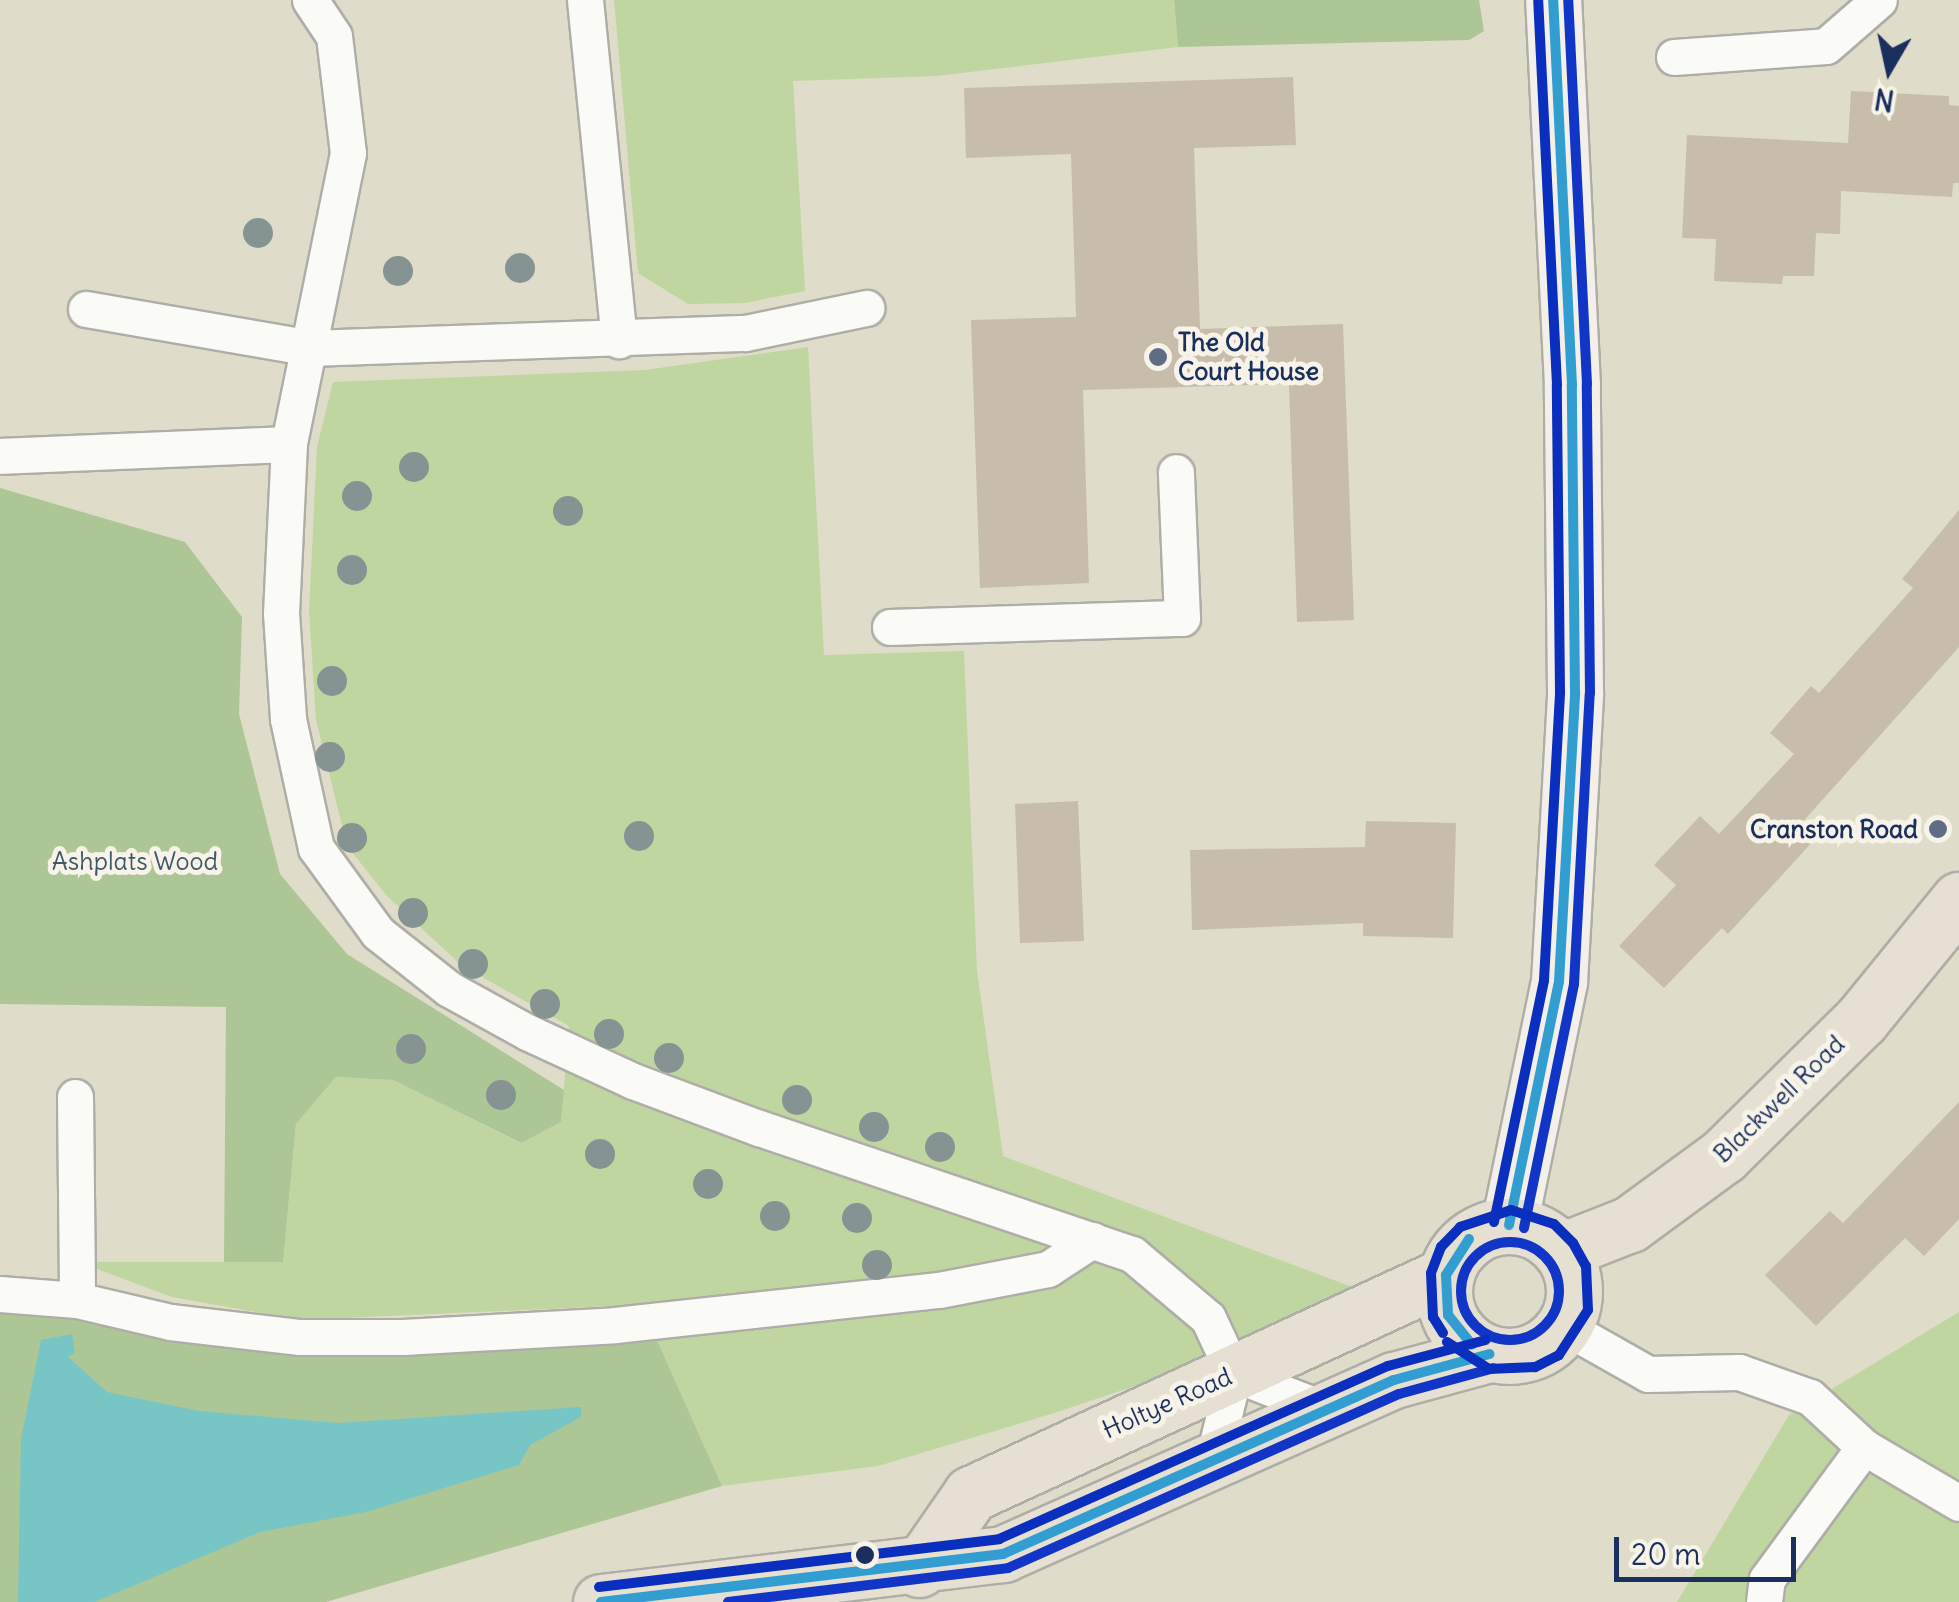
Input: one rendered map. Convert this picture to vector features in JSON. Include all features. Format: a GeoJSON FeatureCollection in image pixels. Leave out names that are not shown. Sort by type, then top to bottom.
{"type":"FeatureCollection","features":[{"type":"Feature","properties":{"kind":"main road"},"geometry":{"type":"LineString","coordinates":[[1509,1225],[1560,982],[1575,692],[1572,385],[1552,0]]}},
{"type":"Feature","properties":{"kind":"main road","name":"Blackwell Road"},"geometry":{"type":"LineString","coordinates":[[1561,1251],[1630,1224],[1724,1156],[1861,1020],[1959,900]]}},
{"type":"Feature","properties":{"kind":"main road"},"geometry":{"type":"LineString","coordinates":[[602,1602],[818,1572],[919,1569],[1003,1554],[1394,1380],[1490,1354],[1532,1352],[1564,1327],[1575,1288],[1561,1251],[1546,1237],[1509,1225],[1469,1239],[1446,1275],[1448,1314],[1458,1331],[1490,1354]]}},
{"type":"Feature","properties":{"kind":"main road","name":"Holtye Road"},"geometry":{"type":"LineString","coordinates":[[919,1569],[971,1494],[1446,1275]]}},
{"type":"Feature","properties":{"kind":"lane"},"geometry":{"type":"LineString","coordinates":[[310,0],[334,36],[348,153],[312,348],[289,444],[281,612],[288,719],[316,848],[378,932],[449,989],[633,1081],[1132,1254],[1208,1318],[1234,1374],[1213,1460]]}},
{"type":"Feature","properties":{"kind":"lane"},"geometry":{"type":"LineString","coordinates":[[585,0],[620,340]]}},
{"type":"Feature","properties":{"kind":"lane"},"geometry":{"type":"LineString","coordinates":[[1674,57],[1826,46],[1879,0]]}},
{"type":"Feature","properties":{"kind":"lane"},"geometry":{"type":"LineString","coordinates":[[86,309],[312,348],[746,333],[866,308]]}},
{"type":"Feature","properties":{"kind":"lane"},"geometry":{"type":"LineString","coordinates":[[0,456],[289,444]]}},
{"type":"Feature","properties":{"kind":"lane"},"geometry":{"type":"LineString","coordinates":[[890,628],[1182,618],[1176,472]]}},
{"type":"Feature","properties":{"kind":"lane"},"geometry":{"type":"LineString","coordinates":[[75,1097],[77,1300]]}},
{"type":"Feature","properties":{"kind":"lane"},"geometry":{"type":"LineString","coordinates":[[0,1294],[77,1300],[170,1322],[300,1337],[596,1326],[939,1290],[1048,1270],[1092,1240]]}},
{"type":"Feature","properties":{"kind":"lane"},"geometry":{"type":"LineString","coordinates":[[1564,1327],[1648,1374],[1739,1372],[1810,1397],[1864,1447],[1959,1503]]}},
{"type":"Feature","properties":{"kind":"lane"},"geometry":{"type":"LineString","coordinates":[[1234,1374],[1327,1410]]}},
{"type":"Feature","properties":{"kind":"lane"},"geometry":{"type":"LineString","coordinates":[[1764,1602],[1767,1578],[1864,1447]]}},
{"type":"Feature","properties":{"kind":"green space"},"geometry":{"type":"Polygon","coordinates":[[[614,0],[1174,0],[1178,47],[937,76],[793,81],[805,291],[745,303],[688,304],[638,273],[614,0]]]}},
{"type":"Feature","properties":{"kind":"green space"},"geometry":{"type":"Polygon","coordinates":[[[1174,0],[1479,0],[1484,31],[1469,40],[1178,47],[1174,0]]]}},
{"type":"Feature","properties":{"kind":"green space"},"geometry":{"type":"Polygon","coordinates":[[[808,347],[824,655],[964,651],[977,971],[1003,1156],[1355,1288],[1240,1351],[1051,1414],[878,1466],[722,1486],[657,1340],[633,1305],[300,1320],[172,1297],[78,1262],[283,1262],[296,1124],[336,1077],[393,1080],[520,1143],[561,1122],[569,1026],[461,965],[387,896],[347,846],[316,720],[309,611],[317,447],[333,382],[645,370],[808,347]]]}},
{"type":"Feature","properties":{"kind":"green space","name":"Ashplats Wood"},"geometry":{"type":"Polygon","coordinates":[[[0,488],[185,542],[242,617],[239,714],[280,874],[347,954],[564,1090],[561,1122],[521,1143],[393,1080],[336,1077],[296,1124],[283,1262],[224,1262],[226,1007],[0,1004],[0,488]]]}},
{"type":"Feature","properties":{"kind":"green space"},"geometry":{"type":"Polygon","coordinates":[[[0,1308],[299,1353],[408,1356],[657,1340],[722,1486],[326,1602],[0,1602],[0,1308]]]}},
{"type":"Feature","properties":{"kind":"green space"},"geometry":{"type":"Polygon","coordinates":[[[1959,1312],[1959,1602],[1677,1602],[1789,1415],[1959,1312]]]}},
{"type":"Feature","properties":{"kind":"water"},"geometry":{"type":"Polygon","coordinates":[[[72,1334],[75,1353],[68,1357],[107,1392],[199,1411],[338,1423],[581,1407],[581,1417],[530,1445],[519,1465],[366,1512],[260,1532],[95,1602],[18,1602],[21,1439],[41,1340],[72,1334]]]}},
{"type":"Feature","properties":{"kind":"building","name":"The Old Court House"},"geometry":{"type":"Polygon","coordinates":[[[1293,77],[1296,145],[1194,148],[1200,329],[1343,324],[1354,620],[1297,622],[1289,384],[1083,390],[1089,583],[980,588],[971,320],[1076,317],[1071,154],[966,158],[964,88],[1293,77]]]}},
{"type":"Feature","properties":{"kind":"building"},"geometry":{"type":"Polygon","coordinates":[[[1851,91],[1949,96],[1949,105],[1959,106],[1959,183],[1953,183],[1952,197],[1841,191],[1840,234],[1816,233],[1814,276],[1783,276],[1782,284],[1714,281],[1716,239],[1682,238],[1687,135],[1848,143],[1851,91]]]}},
{"type":"Feature","properties":{"kind":"building"},"geometry":{"type":"Polygon","coordinates":[[[1959,510],[1959,647],[1800,825],[1815,839],[1728,934],[1722,928],[1664,988],[1619,946],[1676,885],[1654,865],[1700,816],[1719,834],[1794,754],[1770,733],[1811,686],[1819,693],[1913,588],[1902,579],[1959,510]]]}},
{"type":"Feature","properties":{"kind":"building"},"geometry":{"type":"Polygon","coordinates":[[[1078,801],[1084,941],[1020,943],[1015,804],[1078,801]]]}},
{"type":"Feature","properties":{"kind":"building"},"geometry":{"type":"Polygon","coordinates":[[[1366,821],[1456,823],[1453,938],[1363,936],[1363,923],[1192,930],[1190,850],[1365,847],[1366,821]]]}},
{"type":"Feature","properties":{"kind":"building"},"geometry":{"type":"Polygon","coordinates":[[[1959,1102],[1959,1219],[1924,1256],[1905,1238],[1816,1326],[1765,1275],[1830,1211],[1843,1223],[1959,1102]]]}},
{"type":"Feature","properties":{"kind":"transit line"},"geometry":{"type":"LineString","coordinates":[[1509,1225],[1559,982],[1575,692],[1572,385],[1553,0]]}},
{"type":"Feature","properties":{"kind":"transit line"},"geometry":{"type":"LineString","coordinates":[[1524,1228],[1574,984],[1590,693],[1587,384],[1568,0]]}},
{"type":"Feature","properties":{"kind":"transit line"},"geometry":{"type":"LineString","coordinates":[[1494,1222],[1544,980],[1560,692],[1557,385],[1538,1]]}},
{"type":"Feature","properties":{"kind":"transit line"},"geometry":{"type":"LineString","coordinates":[[1443,1333],[1433,1317],[1431,1273],[1441,1247],[1460,1227],[1511,1210],[1554,1224],[1573,1243],[1586,1266],[1588,1310],[1559,1355],[1535,1367],[1489,1369],[1447,1342]]}},
{"type":"Feature","properties":{"kind":"transit line"},"geometry":{"type":"LineString","coordinates":[[1469,1239],[1446,1275],[1448,1315],[1472,1345]]}},
{"type":"Feature","properties":{"kind":"transit line"},"geometry":{"type":"LineString","coordinates":[[1510,1242],[1529,1246],[1544,1257],[1555,1272],[1559,1291],[1555,1310],[1544,1325],[1529,1336],[1510,1340],[1491,1336],[1476,1325],[1465,1310],[1461,1291],[1465,1272],[1476,1257],[1491,1246],[1510,1242]]}},
{"type":"Feature","properties":{"kind":"transit line"},"geometry":{"type":"LineString","coordinates":[[599,1587],[999,1539],[1388,1366],[1486,1340]]}},
{"type":"Feature","properties":{"kind":"transit line"},"geometry":{"type":"LineString","coordinates":[[601,1602],[1003,1554],[1394,1380],[1490,1354]]}},
{"type":"Feature","properties":{"kind":"transit line"},"geometry":{"type":"LineString","coordinates":[[728,1602],[1008,1568],[1399,1394],[1494,1368]]}},
{"type":"Feature","properties":{"kind":"place","name":"The Old Court House"},"geometry":{"type":"Point","coordinates":[1158,357]}},
{"type":"Feature","properties":{"kind":"place","name":"Cranston Road"},"geometry":{"type":"Point","coordinates":[1938,829]}}]}
